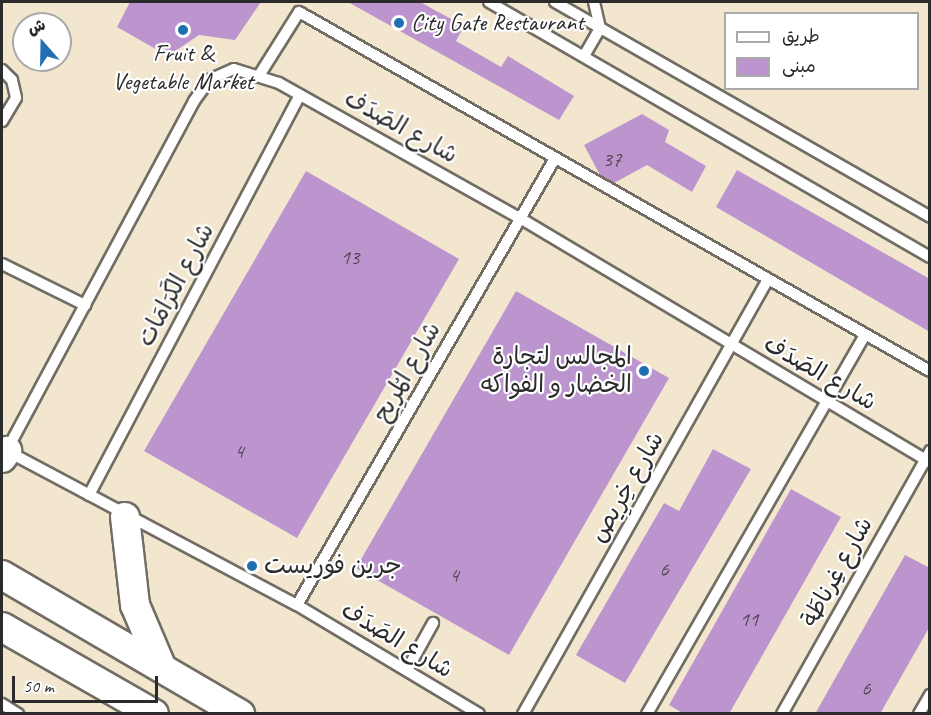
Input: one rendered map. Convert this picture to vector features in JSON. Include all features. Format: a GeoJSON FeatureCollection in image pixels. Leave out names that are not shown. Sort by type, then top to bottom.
{"type":"FeatureCollection","features":[{"type":"Feature","properties":{"kind":"street"},"geometry":{"type":"LineString","coordinates":[[124,517],[135,605],[161,666]]}},
{"type":"Feature","properties":{"kind":"street"},"geometry":{"type":"LineString","coordinates":[[2,575],[240,714]]}},
{"type":"Feature","properties":{"kind":"street"},"geometry":{"type":"LineString","coordinates":[[2,627],[153,714]]}},
{"type":"Feature","properties":{"kind":"street"},"geometry":{"type":"LineString","coordinates":[[2,642],[125,714]]}},
{"type":"Feature","properties":{"kind":"lane"},"geometry":{"type":"LineString","coordinates":[[489,2],[930,257]]}},
{"type":"Feature","properties":{"kind":"lane"},"geometry":{"type":"LineString","coordinates":[[555,2],[930,217]]}},
{"type":"Feature","properties":{"kind":"lane"},"geometry":{"type":"LineString","coordinates":[[584,56],[600,28],[594,2]]}},
{"type":"Feature","properties":{"kind":"lane"},"geometry":{"type":"LineString","coordinates":[[260,74],[299,12],[554,160],[930,371]]}},
{"type":"Feature","properties":{"kind":"lane","name":"شارع الصَدَف"},"geometry":{"type":"LineString","coordinates":[[480,714],[297,605],[124,517],[89,495],[3,452],[208,80],[234,69],[260,74],[300,95],[520,218],[731,346],[928,458]]}},
{"type":"Feature","properties":{"kind":"lane"},"geometry":{"type":"LineString","coordinates":[[2,70],[12,81],[16,98],[2,121]]}},
{"type":"Feature","properties":{"kind":"lane","name":"شارع الكَرَامَات"},"geometry":{"type":"LineString","coordinates":[[89,495],[300,95]]}},
{"type":"Feature","properties":{"kind":"lane","name":"شارع المُرِيح"},"geometry":{"type":"LineString","coordinates":[[297,605],[554,160]]}},
{"type":"Feature","properties":{"kind":"lane"},"geometry":{"type":"LineString","coordinates":[[2,264],[85,305]]}},
{"type":"Feature","properties":{"kind":"lane","name":"شارع خِرِيص"},"geometry":{"type":"LineString","coordinates":[[523,714],[768,280]]}},
{"type":"Feature","properties":{"kind":"lane"},"geometry":{"type":"LineString","coordinates":[[647,714],[864,336]]}},
{"type":"Feature","properties":{"kind":"lane","name":"شارع غِرناطَة"},"geometry":{"type":"LineString","coordinates":[[782,714],[928,458]]}},
{"type":"Feature","properties":{"kind":"lane"},"geometry":{"type":"LineString","coordinates":[[407,670],[433,623]]}},
{"type":"Feature","properties":{"kind":"lane"},"geometry":{"type":"LineString","coordinates":[[919,714],[930,694]]}},
{"type":"Feature","properties":{"kind":"lane"},"geometry":{"type":"LineString","coordinates":[[2,704],[18,714]]}},
{"type":"Feature","properties":{"kind":"building","name":"Fruit & Vegetable Market"},"geometry":{"type":"Polygon","coordinates":[[[130,2],[261,2],[235,40],[199,35],[168,56],[117,27],[130,2]]]}},
{"type":"Feature","properties":{"kind":"building"},"geometry":{"type":"Polygon","coordinates":[[[348,2],[420,2],[464,26],[456,41],[501,67],[508,56],[574,96],[559,120],[348,2]]]}},
{"type":"Feature","properties":{"kind":"building"},"geometry":{"type":"Polygon","coordinates":[[[642,114],[669,130],[665,142],[706,166],[692,192],[647,165],[614,183],[600,175],[584,145],[642,114]]]}},
{"type":"Feature","properties":{"kind":"building"},"geometry":{"type":"Polygon","coordinates":[[[737,170],[930,279],[930,332],[716,207],[737,170]]]}},
{"type":"Feature","properties":{"kind":"building"},"geometry":{"type":"Polygon","coordinates":[[[306,171],[459,259],[297,538],[144,451],[306,171]]]}},
{"type":"Feature","properties":{"kind":"building"},"geometry":{"type":"Polygon","coordinates":[[[516,291],[669,378],[509,655],[356,568],[516,291]]]}},
{"type":"Feature","properties":{"kind":"building"},"geometry":{"type":"Polygon","coordinates":[[[713,449],[751,469],[625,683],[576,655],[664,503],[679,511],[713,449]]]}},
{"type":"Feature","properties":{"kind":"building"},"geometry":{"type":"Polygon","coordinates":[[[791,489],[841,517],[729,714],[684,714],[669,705],[791,489]]]}},
{"type":"Feature","properties":{"kind":"building"},"geometry":{"type":"Polygon","coordinates":[[[905,555],[930,568],[930,626],[880,714],[815,714],[905,555]]]}},
{"type":"Feature","properties":{"kind":"place","name":"City Gate Restaurant"},"geometry":{"type":"Point","coordinates":[399,23]}},
{"type":"Feature","properties":{"kind":"place","name":"Fruit & Vegetable Market"},"geometry":{"type":"Point","coordinates":[183,30]}},
{"type":"Feature","properties":{"kind":"place","name":"المجالس لتجارة الخضار و الفواكه"},"geometry":{"type":"Point","coordinates":[644,371]}},
{"type":"Feature","properties":{"kind":"place","name":"جرين فوريست"},"geometry":{"type":"Point","coordinates":[252,566]}}]}
